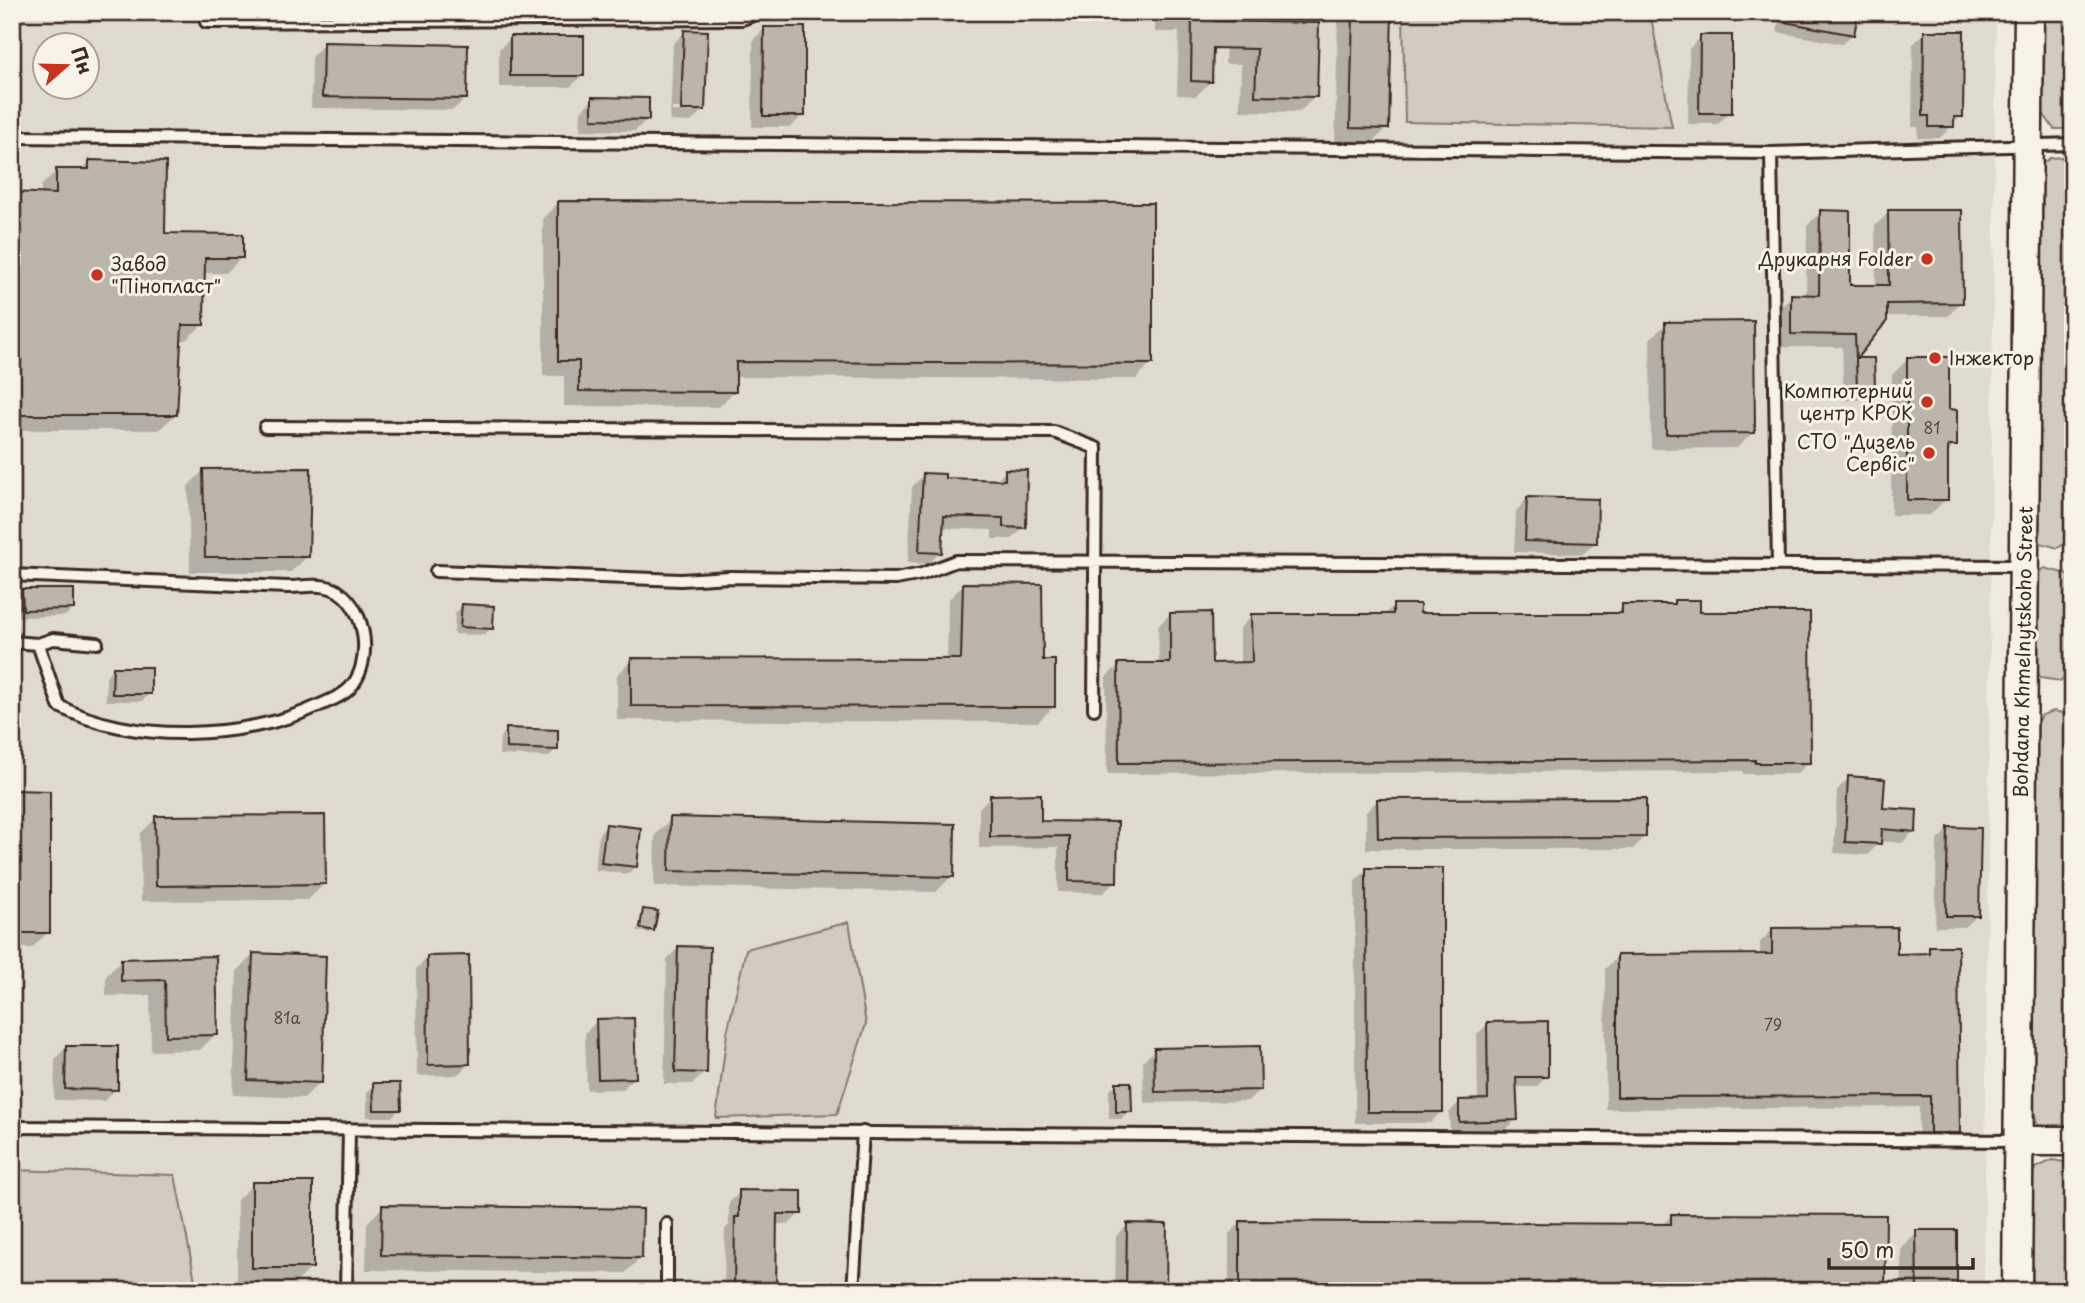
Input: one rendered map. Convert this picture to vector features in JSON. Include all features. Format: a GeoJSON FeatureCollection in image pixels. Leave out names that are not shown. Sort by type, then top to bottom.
{"type":"FeatureCollection","features":[{"type":"Feature","properties":{"kind":"street","name":"Bohdana Khmelnytskoho Street"},"geometry":{"type":"LineString","coordinates":[[2017,1291],[2029,12]]}},
{"type":"Feature","properties":{"kind":"street"},"geometry":{"type":"LineString","coordinates":[[2019,1141],[2073,1141]]}},
{"type":"Feature","properties":{"kind":"lane"},"geometry":{"type":"LineString","coordinates":[[206,22],[742,19],[761,12]]}},
{"type":"Feature","properties":{"kind":"lane"},"geometry":{"type":"LineString","coordinates":[[12,137],[1771,153],[2073,145]]}},
{"type":"Feature","properties":{"kind":"lane"},"geometry":{"type":"LineString","coordinates":[[1771,153],[1778,565]]}},
{"type":"Feature","properties":{"kind":"lane"},"geometry":{"type":"LineString","coordinates":[[265,427],[1054,432],[1096,447],[1094,709]]}},
{"type":"Feature","properties":{"kind":"lane"},"geometry":{"type":"LineString","coordinates":[[436,571],[681,580],[729,577],[896,579],[922,574],[956,561],[2024,566]]}},
{"type":"Feature","properties":{"kind":"lane"},"geometry":{"type":"LineString","coordinates":[[12,575],[287,587],[323,586],[338,591],[350,603],[360,624],[365,646],[361,670],[350,689],[338,697],[299,715],[215,732],[135,728],[77,715],[59,706],[38,644]]}},
{"type":"Feature","properties":{"kind":"lane"},"geometry":{"type":"LineString","coordinates":[[12,642],[38,644],[53,639],[97,643]]}},
{"type":"Feature","properties":{"kind":"lane"},"geometry":{"type":"LineString","coordinates":[[12,1127],[2019,1141]]}},
{"type":"Feature","properties":{"kind":"lane"},"geometry":{"type":"LineString","coordinates":[[346,1291],[349,1129]]}},
{"type":"Feature","properties":{"kind":"lane"},"geometry":{"type":"LineString","coordinates":[[853,1291],[863,1132]]}},
{"type":"Feature","properties":{"kind":"lane"},"geometry":{"type":"LineString","coordinates":[[637,1291],[668,1291],[667,1224]]}},
{"type":"Feature","properties":{"kind":"shaded area"},"geometry":{"type":"Polygon","coordinates":[[[12,12],[1996,12],[1984,1291],[12,1291],[12,12]]]}},
{"type":"Feature","properties":{"kind":"shaded area"},"geometry":{"type":"Polygon","coordinates":[[[1403,12],[1650,12],[1672,127],[1405,122],[1403,12]]]}},
{"type":"Feature","properties":{"kind":"shaded area"},"geometry":{"type":"Polygon","coordinates":[[[2038,12],[2073,12],[2073,125],[2066,129],[2054,129],[2037,105],[2038,12]]]}},
{"type":"Feature","properties":{"kind":"shaded area"},"geometry":{"type":"Polygon","coordinates":[[[2062,157],[2073,167],[2073,538],[2058,548],[2037,542],[2038,167],[2050,158],[2062,157]]]}},
{"type":"Feature","properties":{"kind":"shaded area"},"geometry":{"type":"Polygon","coordinates":[[[2044,568],[2067,574],[2073,581],[2073,671],[2060,681],[2041,678],[2033,665],[2034,576],[2044,568]]]}},
{"type":"Feature","properties":{"kind":"shaded area"},"geometry":{"type":"Polygon","coordinates":[[[2054,711],[2063,713],[2073,724],[2073,1126],[2053,1129],[2038,1127],[2034,1110],[2034,729],[2042,715],[2054,711]]]}},
{"type":"Feature","properties":{"kind":"shaded area"},"geometry":{"type":"Polygon","coordinates":[[[849,922],[866,1024],[837,1114],[716,1118],[727,1033],[746,949],[849,922]]]}},
{"type":"Feature","properties":{"kind":"shaded area"},"geometry":{"type":"Polygon","coordinates":[[[2053,1160],[2073,1167],[2073,1291],[2029,1291],[2031,1184],[2035,1168],[2053,1160]]]}},
{"type":"Feature","properties":{"kind":"shaded area"},"geometry":{"type":"Polygon","coordinates":[[[12,1170],[175,1175],[197,1291],[12,1291],[12,1170]]]}},
{"type":"Feature","properties":{"kind":"building"},"geometry":{"type":"Polygon","coordinates":[[[1192,12],[1214,12],[1214,21],[1319,23],[1317,97],[1255,96],[1257,49],[1213,48],[1212,82],[1191,81],[1192,12]]]}},
{"type":"Feature","properties":{"kind":"building"},"geometry":{"type":"Polygon","coordinates":[[[1353,12],[1392,12],[1389,129],[1350,128],[1353,12]]]}},
{"type":"Feature","properties":{"kind":"building"},"geometry":{"type":"Polygon","coordinates":[[[1775,12],[1858,14],[1854,35],[1774,20],[1775,12]]]}},
{"type":"Feature","properties":{"kind":"building"},"geometry":{"type":"Polygon","coordinates":[[[764,27],[805,27],[805,116],[763,116],[764,27]]]}},
{"type":"Feature","properties":{"kind":"building"},"geometry":{"type":"Polygon","coordinates":[[[684,30],[708,31],[705,110],[681,110],[684,30]]]}},
{"type":"Feature","properties":{"kind":"building"},"geometry":{"type":"Polygon","coordinates":[[[1924,31],[1964,31],[1963,117],[1954,117],[1954,127],[1929,127],[1929,116],[1923,116],[1924,31]]]}},
{"type":"Feature","properties":{"kind":"building"},"geometry":{"type":"Polygon","coordinates":[[[1700,35],[1732,35],[1732,113],[1699,113],[1700,35]]]}},
{"type":"Feature","properties":{"kind":"building"},"geometry":{"type":"Polygon","coordinates":[[[510,36],[584,36],[584,76],[510,76],[510,36]]]}},
{"type":"Feature","properties":{"kind":"building"},"geometry":{"type":"Polygon","coordinates":[[[323,42],[468,45],[467,99],[322,97],[323,42]]]}},
{"type":"Feature","properties":{"kind":"building"},"geometry":{"type":"Polygon","coordinates":[[[592,97],[649,98],[649,120],[592,119],[592,97]]]}},
{"type":"Feature","properties":{"kind":"building"},"geometry":{"type":"Polygon","coordinates":[[[89,160],[166,162],[165,233],[243,234],[243,258],[205,258],[204,325],[182,325],[177,415],[12,415],[12,192],[56,194],[56,169],[89,169],[89,160]]]}},
{"type":"Feature","properties":{"kind":"building"},"geometry":{"type":"Polygon","coordinates":[[[558,201],[1153,203],[1153,364],[736,362],[736,392],[579,391],[579,361],[558,361],[558,201]]]}},
{"type":"Feature","properties":{"kind":"building"},"geometry":{"type":"Polygon","coordinates":[[[1820,210],[1850,211],[1850,285],[1889,285],[1888,210],[1962,210],[1963,303],[1887,304],[1887,321],[1857,358],[1874,358],[1875,387],[1857,388],[1855,335],[1791,334],[1791,294],[1819,295],[1820,210]]]}},
{"type":"Feature","properties":{"kind":"building"},"geometry":{"type":"Polygon","coordinates":[[[1754,321],[1755,433],[1666,434],[1665,322],[1754,321]]]}},
{"type":"Feature","properties":{"kind":"building"},"geometry":{"type":"Polygon","coordinates":[[[1907,357],[1949,357],[1949,409],[1957,410],[1957,446],[1948,446],[1948,500],[1907,500],[1907,357]]]}},
{"type":"Feature","properties":{"kind":"building"},"geometry":{"type":"Polygon","coordinates":[[[311,468],[309,557],[205,557],[203,469],[311,468]]]}},
{"type":"Feature","properties":{"kind":"building"},"geometry":{"type":"Polygon","coordinates":[[[1005,469],[1027,470],[1026,528],[1003,527],[1003,518],[944,516],[942,553],[919,552],[923,473],[945,474],[945,478],[1005,480],[1005,469]]]}},
{"type":"Feature","properties":{"kind":"building"},"geometry":{"type":"Polygon","coordinates":[[[1527,497],[1598,499],[1597,543],[1525,541],[1527,497]]]}},
{"type":"Feature","properties":{"kind":"building"},"geometry":{"type":"Polygon","coordinates":[[[963,583],[1042,584],[1043,660],[1055,660],[1055,707],[631,706],[631,658],[961,659],[963,583]]]}},
{"type":"Feature","properties":{"kind":"building"},"geometry":{"type":"Polygon","coordinates":[[[22,589],[74,589],[74,609],[23,610],[22,589]]]}},
{"type":"Feature","properties":{"kind":"building"},"geometry":{"type":"Polygon","coordinates":[[[1674,600],[1700,600],[1700,612],[1810,612],[1811,763],[1755,763],[1755,760],[1119,763],[1118,663],[1170,663],[1170,613],[1211,612],[1212,663],[1252,662],[1251,614],[1393,614],[1393,604],[1420,604],[1420,613],[1622,613],[1622,604],[1674,604],[1674,600]]]}},
{"type":"Feature","properties":{"kind":"building"},"geometry":{"type":"Polygon","coordinates":[[[462,604],[494,606],[493,629],[460,627],[462,604]]]}},
{"type":"Feature","properties":{"kind":"building"},"geometry":{"type":"Polygon","coordinates":[[[113,667],[151,667],[151,694],[112,694],[113,667]]]}},
{"type":"Feature","properties":{"kind":"building"},"geometry":{"type":"Polygon","coordinates":[[[506,728],[558,730],[558,750],[506,748],[506,728]]]}},
{"type":"Feature","properties":{"kind":"building"},"geometry":{"type":"Polygon","coordinates":[[[1848,776],[1885,779],[1883,808],[1917,810],[1916,832],[1882,829],[1881,844],[1845,842],[1848,776]]]}},
{"type":"Feature","properties":{"kind":"building"},"geometry":{"type":"Polygon","coordinates":[[[12,790],[50,791],[50,933],[12,933],[12,790]]]}},
{"type":"Feature","properties":{"kind":"building"},"geometry":{"type":"Polygon","coordinates":[[[1041,794],[1041,821],[1118,822],[1117,882],[1069,881],[1069,836],[990,837],[990,795],[1041,794]]]}},
{"type":"Feature","properties":{"kind":"building"},"geometry":{"type":"Polygon","coordinates":[[[1646,798],[1646,837],[1378,838],[1377,799],[1646,798]]]}},
{"type":"Feature","properties":{"kind":"building"},"geometry":{"type":"Polygon","coordinates":[[[325,815],[326,884],[156,886],[155,816],[325,815]]]}},
{"type":"Feature","properties":{"kind":"building"},"geometry":{"type":"Polygon","coordinates":[[[670,817],[955,824],[954,877],[669,871],[670,817]]]}},
{"type":"Feature","properties":{"kind":"building"},"geometry":{"type":"Polygon","coordinates":[[[606,824],[641,828],[637,867],[601,863],[606,824]]]}},
{"type":"Feature","properties":{"kind":"building"},"geometry":{"type":"Polygon","coordinates":[[[1948,827],[1981,828],[1979,916],[1946,916],[1948,827]]]}},
{"type":"Feature","properties":{"kind":"building"},"geometry":{"type":"Polygon","coordinates":[[[1366,868],[1443,868],[1443,1112],[1367,1112],[1366,868]]]}},
{"type":"Feature","properties":{"kind":"building"},"geometry":{"type":"Polygon","coordinates":[[[643,909],[658,911],[654,931],[640,928],[643,909]]]}},
{"type":"Feature","properties":{"kind":"building"},"geometry":{"type":"Polygon","coordinates":[[[1897,927],[1897,954],[1929,953],[1929,946],[1958,946],[1960,1133],[1930,1133],[1930,1096],[1617,1097],[1617,955],[1772,954],[1772,928],[1897,927]]]}},
{"type":"Feature","properties":{"kind":"building"},"geometry":{"type":"Polygon","coordinates":[[[678,946],[710,947],[707,1073],[675,1072],[678,946]]]}},
{"type":"Feature","properties":{"kind":"building"},"geometry":{"type":"Polygon","coordinates":[[[253,953],[326,956],[322,1083],[248,1080],[253,953]]]}},
{"type":"Feature","properties":{"kind":"building"},"geometry":{"type":"Polygon","coordinates":[[[469,955],[470,1064],[428,1065],[427,956],[469,955]]]}},
{"type":"Feature","properties":{"kind":"building"},"geometry":{"type":"Polygon","coordinates":[[[216,956],[218,1035],[166,1036],[165,980],[121,981],[121,959],[216,956]]]}},
{"type":"Feature","properties":{"kind":"building"},"geometry":{"type":"Polygon","coordinates":[[[634,1018],[636,1078],[598,1079],[596,1019],[634,1018]]]}},
{"type":"Feature","properties":{"kind":"building"},"geometry":{"type":"Polygon","coordinates":[[[1548,1021],[1548,1077],[1516,1077],[1518,1120],[1459,1122],[1459,1100],[1488,1099],[1487,1022],[1548,1021]]]}},
{"type":"Feature","properties":{"kind":"building"},"geometry":{"type":"Polygon","coordinates":[[[66,1046],[118,1046],[118,1090],[65,1089],[66,1046]]]}},
{"type":"Feature","properties":{"kind":"building"},"geometry":{"type":"Polygon","coordinates":[[[1260,1046],[1261,1090],[1155,1092],[1154,1048],[1260,1046]]]}},
{"type":"Feature","properties":{"kind":"building"},"geometry":{"type":"Polygon","coordinates":[[[1116,1082],[1131,1082],[1132,1112],[1116,1112],[1116,1082]]]}},
{"type":"Feature","properties":{"kind":"building"},"geometry":{"type":"Polygon","coordinates":[[[373,1083],[400,1083],[401,1110],[374,1110],[373,1083]]]}},
{"type":"Feature","properties":{"kind":"building"},"geometry":{"type":"Polygon","coordinates":[[[252,1182],[313,1182],[313,1268],[252,1268],[252,1182]]]}},
{"type":"Feature","properties":{"kind":"building"},"geometry":{"type":"Polygon","coordinates":[[[739,1190],[802,1191],[802,1214],[777,1214],[776,1291],[734,1291],[735,1217],[739,1217],[739,1190]]]}},
{"type":"Feature","properties":{"kind":"building"},"geometry":{"type":"Polygon","coordinates":[[[382,1205],[643,1209],[642,1258],[381,1255],[382,1205]]]}},
{"type":"Feature","properties":{"kind":"building"},"geometry":{"type":"Polygon","coordinates":[[[1671,1214],[1886,1215],[1885,1291],[1240,1291],[1240,1221],[1671,1224],[1671,1214]]]}},
{"type":"Feature","properties":{"kind":"building"},"geometry":{"type":"Polygon","coordinates":[[[1127,1223],[1167,1224],[1166,1291],[1126,1291],[1127,1223]]]}},
{"type":"Feature","properties":{"kind":"building"},"geometry":{"type":"Polygon","coordinates":[[[1916,1230],[1957,1230],[1957,1291],[1917,1291],[1916,1230]]]}},
{"type":"Feature","properties":{"kind":"place","name":"Друкарня Folder"},"geometry":{"type":"Point","coordinates":[1927,259]}},
{"type":"Feature","properties":{"kind":"place","name":"Завод \"Пінопласт\""},"geometry":{"type":"Point","coordinates":[97,275]}},
{"type":"Feature","properties":{"kind":"place","name":"Інжектор"},"geometry":{"type":"Point","coordinates":[1935,358]}},
{"type":"Feature","properties":{"kind":"place","name":"Компютерний центр КРОК"},"geometry":{"type":"Point","coordinates":[1927,402]}},
{"type":"Feature","properties":{"kind":"place","name":"СТО \"Дизель Сервіс\""},"geometry":{"type":"Point","coordinates":[1929,453]}}]}
